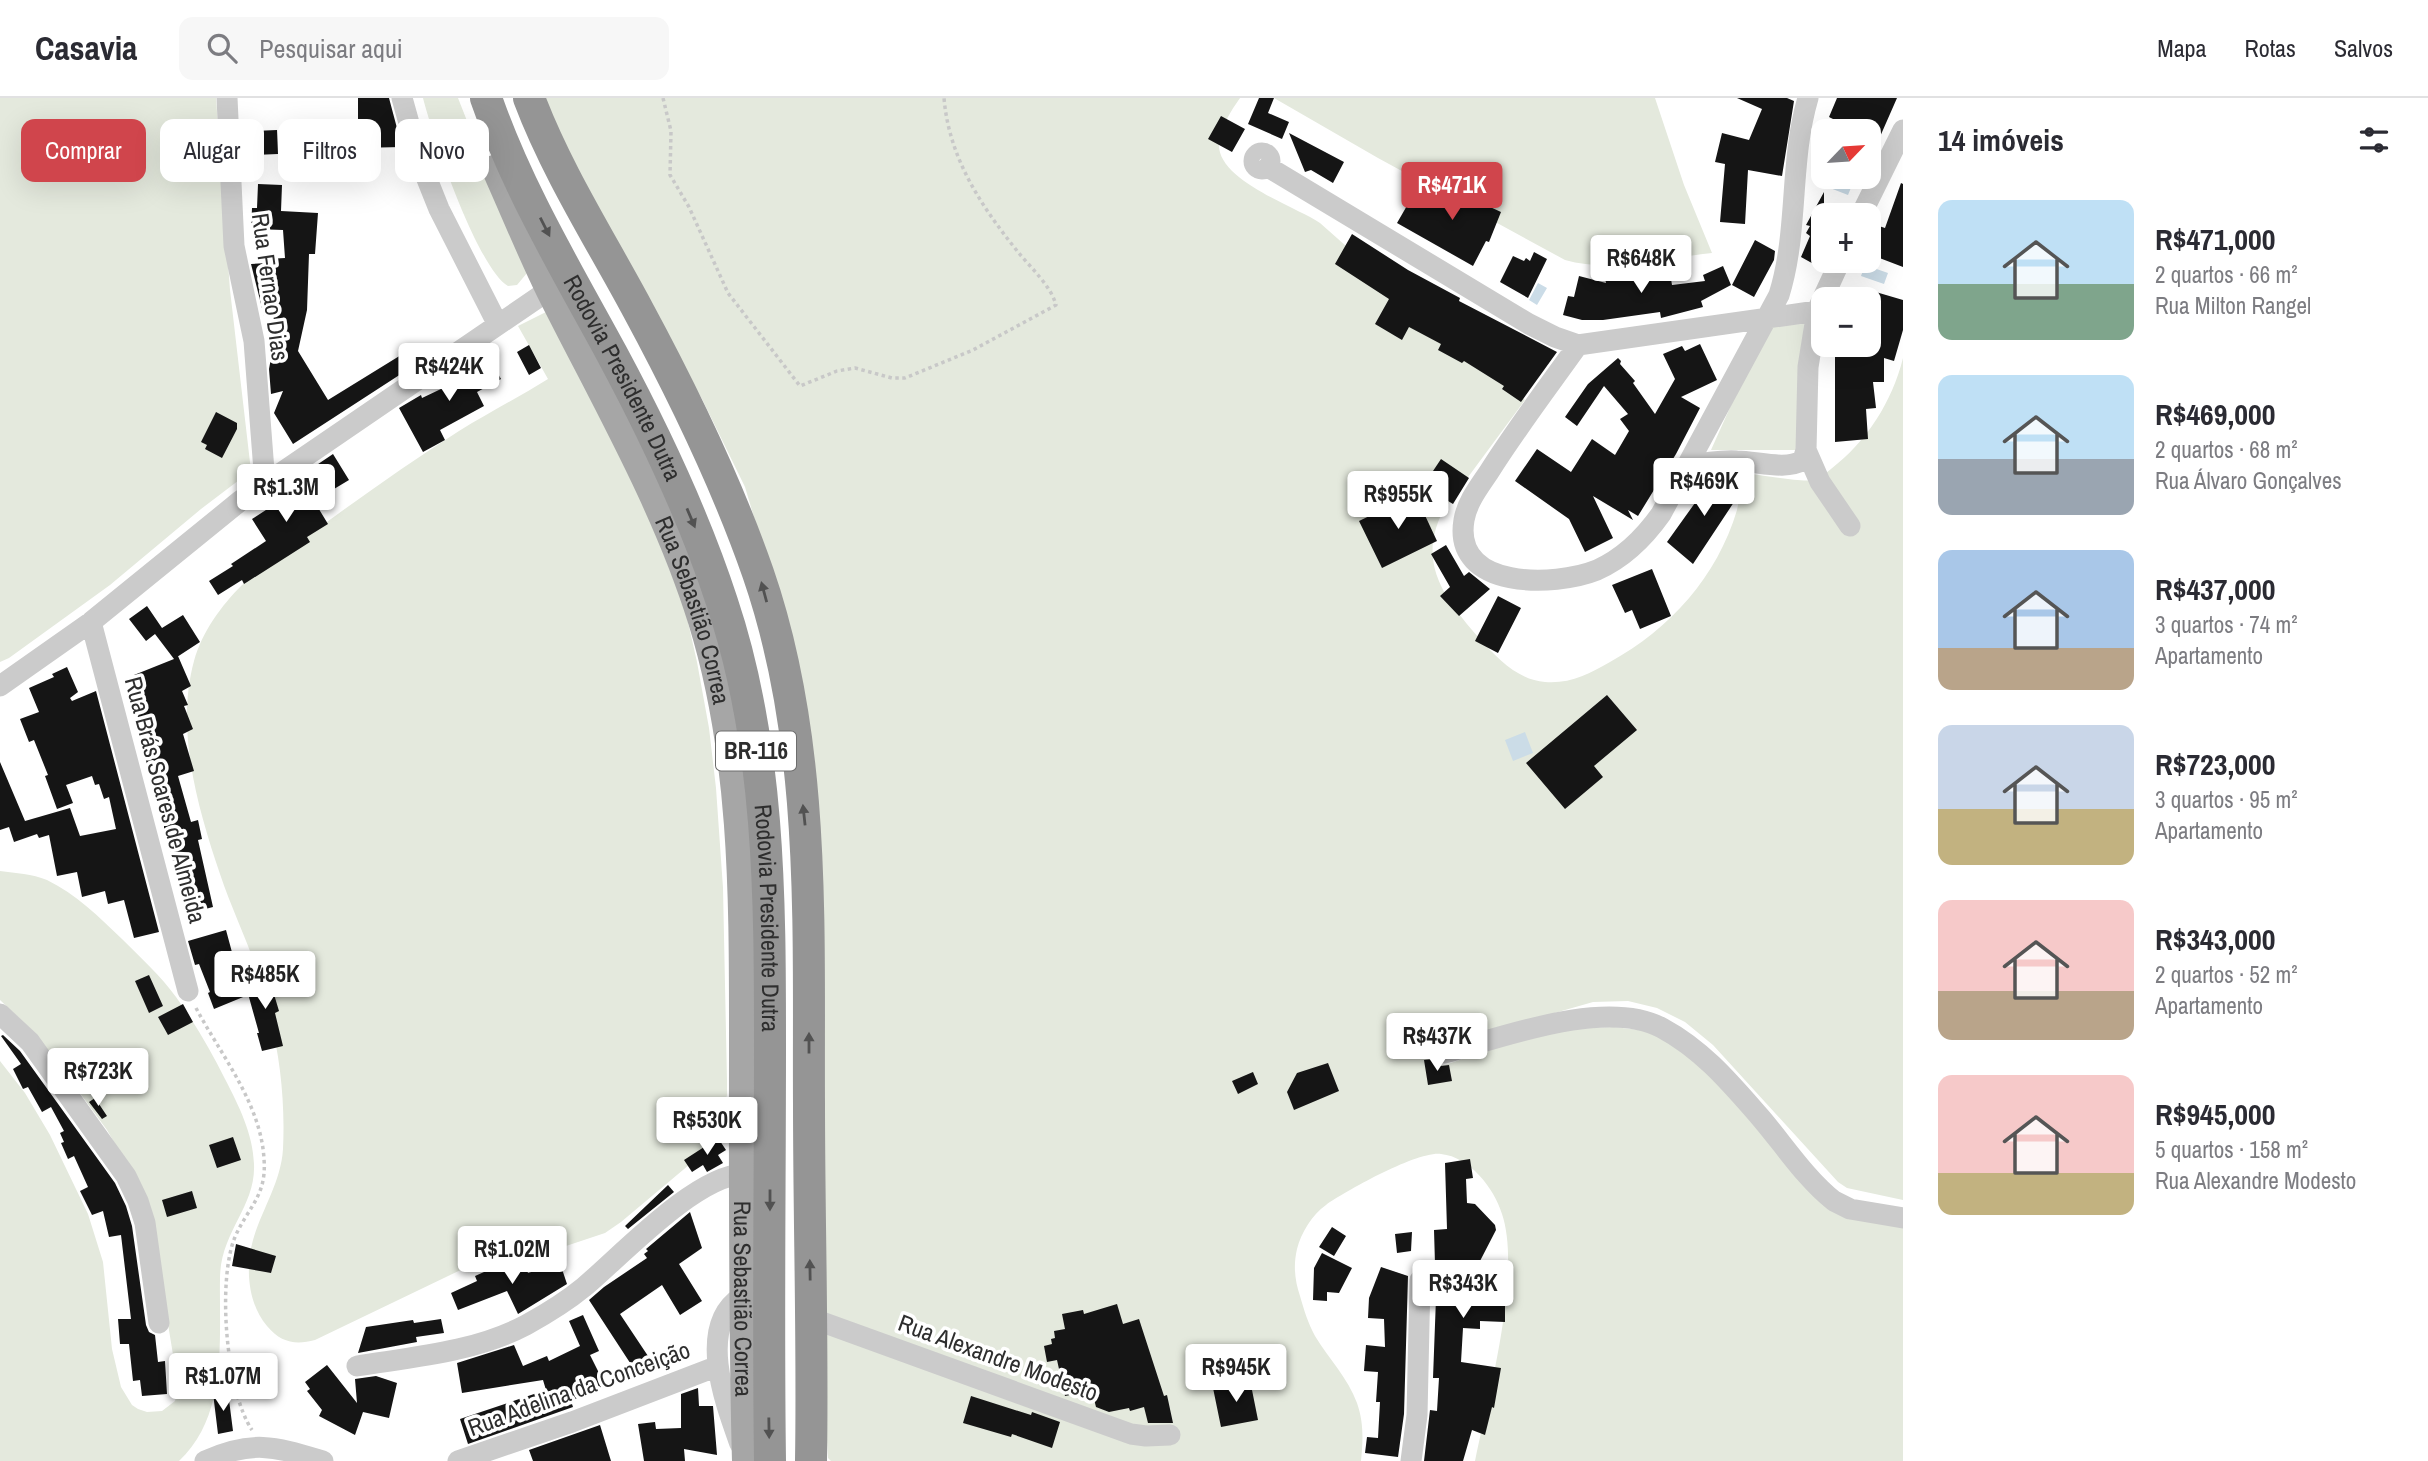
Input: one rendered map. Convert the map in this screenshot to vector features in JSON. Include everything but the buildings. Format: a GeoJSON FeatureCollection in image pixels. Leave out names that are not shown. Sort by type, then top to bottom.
{"type":"FeatureCollection","features":[{"type":"Feature","properties":{"kind":"highway"},"geometry":{"type":"LineString","coordinates":[[468,98],[494,168]]}},
{"type":"Feature","properties":{"kind":"highway","name":"Rodovia Presidente Dutra"},"geometry":{"type":"LineString","coordinates":[[486,98],[518,175],[643,413],[671,473],[703,546],[748,694],[765,819],[768,917],[753,1459]]}},
{"type":"Feature","properties":{"kind":"highway","name":"Rodovia Presidente Dutra"},"geometry":{"type":"LineString","coordinates":[[529,98],[593,232],[637,307],[703,436],[751,554],[777,642],[794,726],[807,844],[811,1461]]}},
{"type":"Feature","properties":{"kind":"main road","name":"Rua Sebastião Correa"},"geometry":{"type":"LineString","coordinates":[[494,168],[549,289],[621,429],[662,518],[701,622],[716,681],[739,839],[743,942],[741,1297],[753,1459]]}},
{"type":"Feature","properties":{"kind":"street","name":"Rua Fernao Dias"},"geometry":{"type":"LineString","coordinates":[[227,98],[234,246],[254,341],[265,484]]}},
{"type":"Feature","properties":{"kind":"street"},"geometry":{"type":"LineString","coordinates":[[402,98],[418,159],[439,209],[497,323]]}},
{"type":"Feature","properties":{"kind":"street"},"geometry":{"type":"LineString","coordinates":[[1578,345],[1496,460],[1466,510],[1463,529],[1467,547],[1476,561],[1496,575],[1526,579],[1561,578],[1597,570],[1628,552],[1651,529],[1779,295],[1786,274],[1791,242],[1797,149],[1808,98]]}},
{"type":"Feature","properties":{"kind":"street"},"geometry":{"type":"LineString","coordinates":[[1867,203],[1903,130]]}},
{"type":"Feature","properties":{"kind":"street"},"geometry":{"type":"LineString","coordinates":[[1268,167],[1529,324],[1578,345],[1811,312]]}},
{"type":"Feature","properties":{"kind":"street"},"geometry":{"type":"LineString","coordinates":[[0,686],[91,622],[265,484],[549,289]]}},
{"type":"Feature","properties":{"kind":"street"},"geometry":{"type":"LineString","coordinates":[[1686,467],[1716,461],[1793,465],[1803,460],[1806,450],[1811,348]]}},
{"type":"Feature","properties":{"kind":"street"},"geometry":{"type":"LineString","coordinates":[[1806,450],[1820,482],[1850,526]]}},
{"type":"Feature","properties":{"kind":"street","name":"Rua Brás Soares de Almeida"},"geometry":{"type":"LineString","coordinates":[[91,622],[188,990]]}},
{"type":"Feature","properties":{"kind":"street"},"geometry":{"type":"LineString","coordinates":[[0,1014],[30,1042],[126,1176],[145,1223],[159,1323]]}},
{"type":"Feature","properties":{"kind":"street"},"geometry":{"type":"LineString","coordinates":[[1445,1053],[1561,1021],[1623,1019],[1661,1027],[1714,1065],[1821,1189],[1839,1205],[1903,1217]]}},
{"type":"Feature","properties":{"kind":"street"},"geometry":{"type":"LineString","coordinates":[[356,1366],[482,1343],[525,1325],[583,1288],[676,1207],[729,1176],[743,1174]]}},
{"type":"Feature","properties":{"kind":"street"},"geometry":{"type":"LineString","coordinates":[[1411,1461],[1417,1415],[1420,1280]]}},
{"type":"Feature","properties":{"kind":"street"},"geometry":{"type":"LineString","coordinates":[[741,1297],[725,1314],[718,1343],[718,1366],[729,1413],[753,1459]]}},
{"type":"Feature","properties":{"kind":"street","name":"Rua Alexandre Modesto"},"geometry":{"type":"LineString","coordinates":[[811,1318],[1131,1434],[1170,1434]]}},
{"type":"Feature","properties":{"kind":"street","name":"Rua Adelina da Conceição"},"geometry":{"type":"LineString","coordinates":[[458,1461],[572,1422],[718,1366]]}},
{"type":"Feature","properties":{"kind":"street"},"geometry":{"type":"LineString","coordinates":[[205,1461],[251,1447],[270,1446],[323,1461]]}},
{"type":"Feature","properties":{"kind":"path"},"geometry":{"type":"LineString","coordinates":[[663,98],[671,131],[670,175],[689,207],[728,292],[800,386],[837,371],[855,368],[892,378],[905,378],[973,350],[1056,305],[1045,286],[998,227],[962,168],[949,135],[944,98]]}},
{"type":"Feature","properties":{"kind":"path"},"geometry":{"type":"LineString","coordinates":[[188,990],[244,1094],[262,1142],[264,1181],[256,1203],[235,1237],[229,1260],[227,1316],[232,1374],[240,1410],[252,1430],[270,1446]]}},
{"type":"Feature","properties":{"kind":"shaded area"},"geometry":{"type":"Polygon","coordinates":[[[0,98],[216,98],[218,119],[160,119],[160,182],[222,182],[230,290],[251,471],[110,585],[0,662],[0,98]]]}},
{"type":"Feature","properties":{"kind":"shaded area"},"geometry":{"type":"Polygon","coordinates":[[[423,98],[458,98],[466,119],[430,119],[423,98]]]}},
{"type":"Feature","properties":{"kind":"shaded area"},"geometry":{"type":"Polygon","coordinates":[[[537,98],[1240,98],[1224,124],[1219,142],[1221,156],[1230,168],[1259,190],[1320,223],[1459,346],[1525,400],[1443,511],[1435,530],[1434,565],[1446,595],[1480,639],[1517,673],[1545,682],[1579,677],[1610,662],[1632,649],[1671,617],[1704,579],[1717,557],[1737,510],[1743,473],[1808,481],[1825,474],[1856,446],[1876,420],[1892,390],[1903,358],[1903,1200],[1847,1188],[1838,1182],[1713,1045],[1685,1022],[1657,1008],[1628,1001],[1593,1002],[1436,1047],[1442,1066],[1509,1043],[1570,1029],[1613,1027],[1650,1031],[1703,1065],[1818,1195],[1903,1224],[1903,1461],[1475,1461],[1495,1371],[1506,1302],[1507,1239],[1502,1214],[1487,1184],[1462,1161],[1441,1154],[1399,1165],[1326,1205],[1308,1225],[1297,1249],[1296,1279],[1308,1321],[1315,1336],[1349,1385],[1359,1410],[1362,1432],[1361,1461],[831,1461],[828,1458],[779,601],[745,487],[702,399],[609,247],[537,98]]]}},
{"type":"Feature","properties":{"kind":"shaded area"},"geometry":{"type":"Polygon","coordinates":[[[1274,98],[1655,98],[1684,185],[1712,253],[1620,265],[1583,264],[1565,260],[1274,98]]]}},
{"type":"Feature","properties":{"kind":"shaded area"},"geometry":{"type":"Polygon","coordinates":[[[489,177],[527,273],[517,285],[508,286],[496,275],[470,229],[451,182],[489,182],[489,177]]]}},
{"type":"Feature","properties":{"kind":"shaded area"},"geometry":{"type":"Polygon","coordinates":[[[554,308],[603,399],[685,609],[697,662],[716,788],[723,888],[727,1095],[719,1126],[702,1154],[605,1233],[560,1248],[508,1255],[471,1265],[315,1340],[289,1341],[272,1332],[267,1326],[256,1307],[250,1285],[249,1262],[253,1240],[282,1161],[284,1126],[281,1080],[264,992],[220,874],[197,796],[188,742],[187,714],[194,661],[207,630],[220,611],[260,569],[424,454],[548,379],[518,326],[554,308]]]}},
{"type":"Feature","properties":{"kind":"shaded area"},"geometry":{"type":"Polygon","coordinates":[[[1804,324],[1801,450],[1711,450],[1767,325],[1804,324]]]}},
{"type":"Feature","properties":{"kind":"shaded area"},"geometry":{"type":"Polygon","coordinates":[[[0,871],[41,878],[68,892],[96,914],[150,967],[176,997],[202,1037],[235,1099],[248,1131],[253,1153],[253,1179],[250,1194],[222,1262],[218,1376],[206,1422],[195,1443],[179,1461],[0,1461],[0,1061],[25,1093],[50,1135],[88,1214],[103,1262],[112,1349],[121,1387],[132,1405],[147,1412],[162,1411],[175,1401],[178,1385],[165,1306],[135,1178],[107,1130],[52,1055],[34,1032],[0,1000],[0,871]]]}},
{"type":"Feature","properties":{"kind":"water"},"geometry":{"type":"Polygon","coordinates":[[[1833,189],[1850,189],[1848,195],[1833,189]]]}},
{"type":"Feature","properties":{"kind":"water"},"geometry":{"type":"Polygon","coordinates":[[[1881,271],[1888,273],[1884,284],[1861,276],[1862,273],[1881,273],[1881,271]]]}},
{"type":"Feature","properties":{"kind":"water"},"geometry":{"type":"Polygon","coordinates":[[[1538,283],[1547,288],[1537,305],[1529,300],[1538,283]]]}},
{"type":"Feature","properties":{"kind":"water"},"geometry":{"type":"Polygon","coordinates":[[[1525,732],[1533,753],[1513,761],[1505,740],[1525,732]]]}}]}
